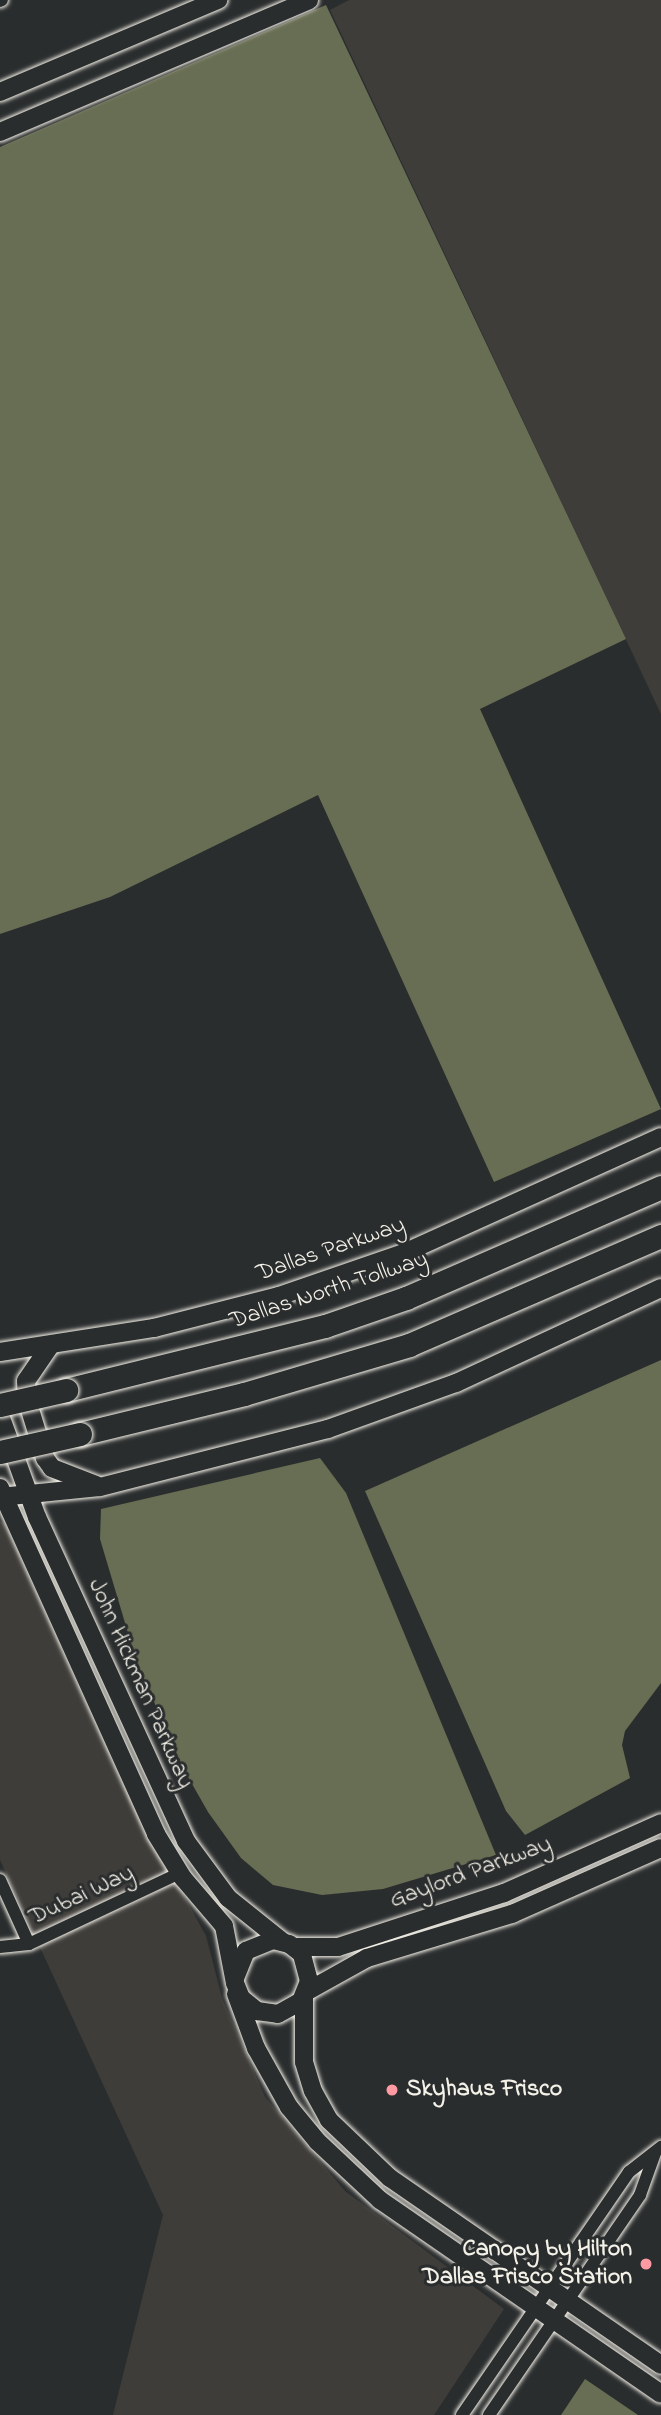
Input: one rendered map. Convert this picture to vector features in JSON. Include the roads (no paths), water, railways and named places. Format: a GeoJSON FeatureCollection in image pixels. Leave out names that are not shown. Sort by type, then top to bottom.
{"type":"FeatureCollection","features":[{"type":"Feature","properties":{"kind":"highway","name":"Dallas North Tollway"},"geometry":{"type":"LineString","coordinates":[[0,1405],[325,1326],[406,1298],[661,1187]]}},
{"type":"Feature","properties":{"kind":"highway"},"geometry":{"type":"LineString","coordinates":[[0,1452],[268,1388],[409,1345],[661,1236]]}},
{"type":"Feature","properties":{"kind":"street"},"geometry":{"type":"LineString","coordinates":[[0,93],[218,0]]}},
{"type":"Feature","properties":{"kind":"street"},"geometry":{"type":"LineString","coordinates":[[0,132],[309,0]]}},
{"type":"Feature","properties":{"kind":"street","name":"Dallas Parkway"},"geometry":{"type":"LineString","coordinates":[[0,1352],[50,1346],[203,1317],[349,1273],[404,1253],[661,1137]]}},
{"type":"Feature","properties":{"kind":"street"},"geometry":{"type":"LineString","coordinates":[[1,1494],[28,1495],[100,1487],[328,1429],[456,1382],[661,1288]]}},
{"type":"Feature","properties":{"kind":"street"},"geometry":{"type":"LineString","coordinates":[[50,1346],[26,1381],[27,1400],[45,1458],[52,1468],[100,1487]]}},
{"type":"Feature","properties":{"kind":"street","name":"John Hickman Parkway"},"geometry":{"type":"LineString","coordinates":[[0,1415],[28,1495],[132,1727],[201,1865],[244,1913],[288,1944]]}},
{"type":"Feature","properties":{"kind":"street","name":"John Hickman Parkway"},"geometry":{"type":"LineString","coordinates":[[1,1494],[156,1834],[180,1874],[224,1926],[235,1981],[256,2048],[289,2107],[318,2142],[380,2200],[661,2394]]}},
{"type":"Feature","properties":{"kind":"street"},"geometry":{"type":"LineString","coordinates":[[111,1736],[132,1727]]}},
{"type":"Feature","properties":{"kind":"street","name":"Gaylord Parkway"},"geometry":{"type":"LineString","coordinates":[[288,1944],[338,1947],[472,1903],[661,1823]]}},
{"type":"Feature","properties":{"kind":"street","name":"Gaylord Parkway"},"geometry":{"type":"LineString","coordinates":[[305,1994],[376,1954],[512,1914],[661,1848]]}},
{"type":"Feature","properties":{"kind":"street","name":"Dubai Way"},"geometry":{"type":"LineString","coordinates":[[0,1947],[29,1944],[180,1874]]}},
{"type":"Feature","properties":{"kind":"street"},"geometry":{"type":"LineString","coordinates":[[0,1880],[29,1944]]}},
{"type":"Feature","properties":{"kind":"street"},"geometry":{"type":"LineString","coordinates":[[472,1903],[480,1924]]}},
{"type":"Feature","properties":{"kind":"street"},"geometry":{"type":"LineString","coordinates":[[305,1994],[288,2011],[267,2014],[244,2002],[235,1981],[237,1963],[250,1947],[268,1940],[288,1944],[307,1964],[306,2069],[329,2120],[390,2178],[661,2365]]}},
{"type":"Feature","properties":{"kind":"street"},"geometry":{"type":"LineString","coordinates":[[462,2415],[629,2172],[658,2150]]}},
{"type":"Feature","properties":{"kind":"street"},"geometry":{"type":"LineString","coordinates":[[489,2415],[640,2195],[658,2150]]}},
{"type":"Feature","properties":{"kind":"place","name":"Skyhaus Frisco"},"geometry":{"type":"Point","coordinates":[392,2090]}},
{"type":"Feature","properties":{"kind":"place","name":"Canopy by Hilton Dallas Frisco Station"},"geometry":{"type":"Point","coordinates":[646,2264]}}]}
